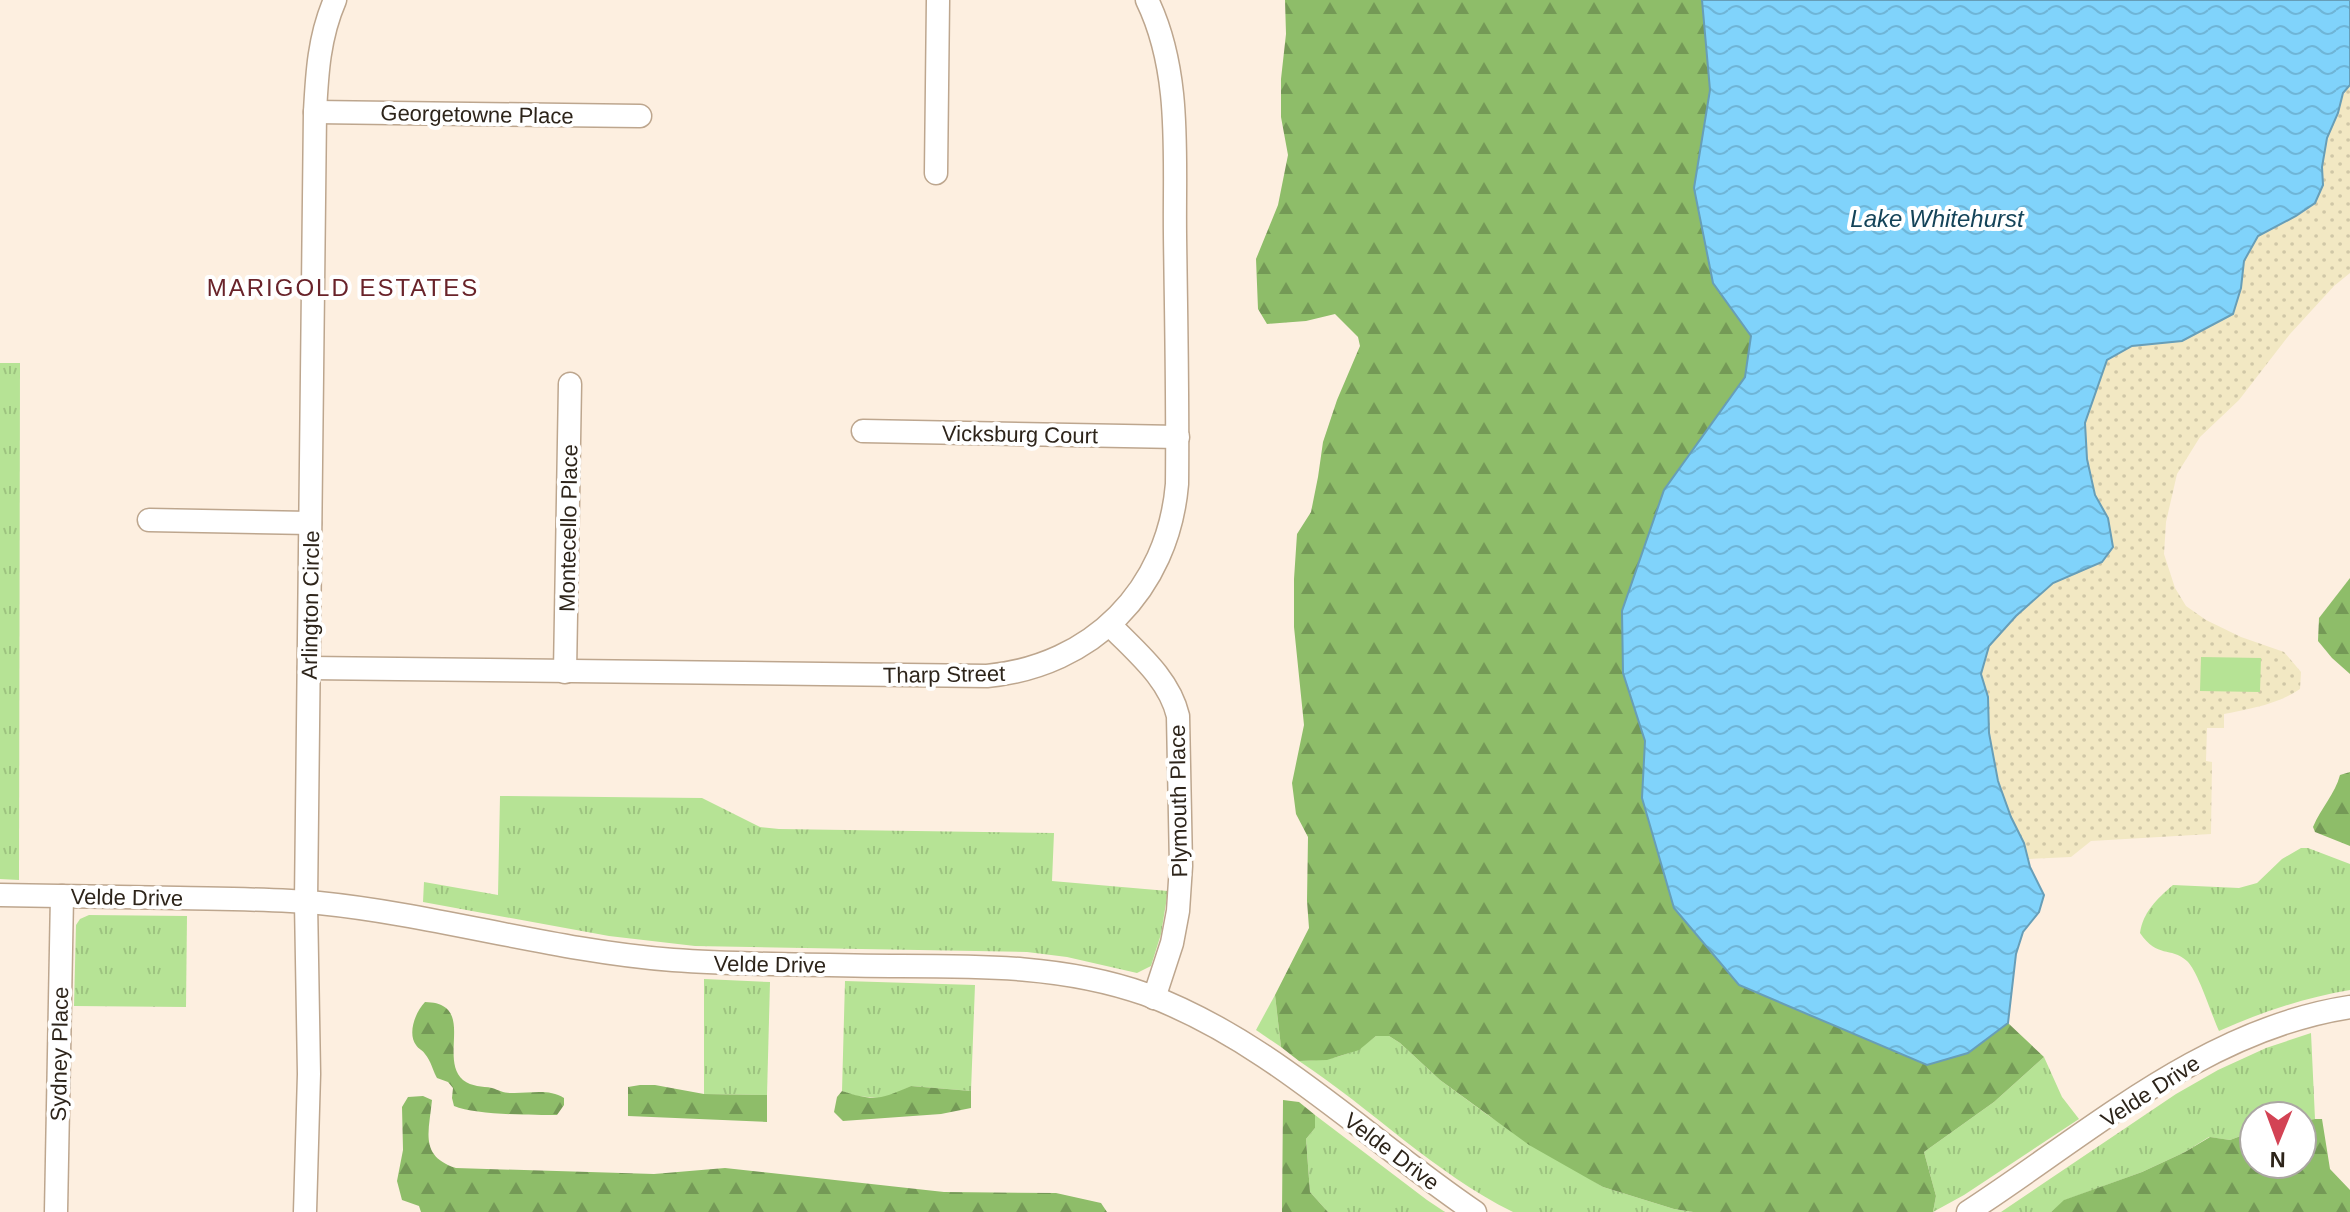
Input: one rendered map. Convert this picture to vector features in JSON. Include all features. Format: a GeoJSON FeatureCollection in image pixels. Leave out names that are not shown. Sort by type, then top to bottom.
{"type":"FeatureCollection","features":[{"type":"Feature","properties":{"kind":"street","name":"Arlington Circle"},"geometry":{"type":"LineString","coordinates":[[305,1212],[309,1074],[306,902],[315,112],[318,58],[327,17],[335,0]]}},
{"type":"Feature","properties":{"kind":"street"},"geometry":{"type":"LineString","coordinates":[[936,173],[938,0]]}},
{"type":"Feature","properties":{"kind":"street","name":"Tharp Street"},"geometry":{"type":"LineString","coordinates":[[309,668],[987,676],[1022,671],[1059,658],[1110,625],[1157,563],[1176,500],[1178,437],[1173,122],[1166,53],[1147,0]]}},
{"type":"Feature","properties":{"kind":"street","name":"Georgetowne Place"},"geometry":{"type":"LineString","coordinates":[[315,112],[640,116]]}},
{"type":"Feature","properties":{"kind":"street","name":"Montecello Place"},"geometry":{"type":"LineString","coordinates":[[565,672],[570,384]]}},
{"type":"Feature","properties":{"kind":"street","name":"Vicksburg Court"},"geometry":{"type":"LineString","coordinates":[[863,431],[1178,437]]}},
{"type":"Feature","properties":{"kind":"street"},"geometry":{"type":"LineString","coordinates":[[149,520],[310,523]]}},
{"type":"Feature","properties":{"kind":"street","name":"Plymouth Place"},"geometry":{"type":"LineString","coordinates":[[1110,625],[1161,678],[1178,716],[1181,866],[1178,911],[1172,943],[1154,998]]}},
{"type":"Feature","properties":{"kind":"street","name":"Velde Drive"},"geometry":{"type":"LineString","coordinates":[[0,895],[306,902],[371,910],[666,960],[973,966],[1023,969],[1098,980],[1198,1016],[1256,1050],[1475,1212]]}},
{"type":"Feature","properties":{"kind":"street","name":"Sydney Place"},"geometry":{"type":"LineString","coordinates":[[56,1212],[62,896]]}},
{"type":"Feature","properties":{"kind":"street","name":"Velde Drive"},"geometry":{"type":"LineString","coordinates":[[1968,1212],[2149,1089],[2199,1059],[2290,1019],[2350,1007]]}},
{"type":"Feature","properties":{"kind":"green space"},"geometry":{"type":"Polygon","coordinates":[[[1285,0],[1702,0],[1710,90],[1694,188],[1713,283],[1751,335],[1745,377],[1664,490],[1622,611],[1623,673],[1645,741],[1642,798],[1968,1053],[2008,1023],[2044,1057],[1994,1102],[1924,1152],[1936,1196],[1933,1212],[1693,1212],[1674,1209],[1603,1187],[1529,1145],[1440,1080],[1389,1036],[1376,1036],[1359,1050],[1327,1060],[1299,1061],[1281,1047],[1275,995],[1309,928],[1308,837],[1296,814],[1292,783],[1304,725],[1294,627],[1297,534],[1311,512],[1323,442],[1360,346],[1358,337],[1335,314],[1306,321],[1267,324],[1258,309],[1256,259],[1278,205],[1288,155],[1281,117],[1285,0]]]}},
{"type":"Feature","properties":{"kind":"green space"},"geometry":{"type":"Polygon","coordinates":[[[0,363],[20,363],[19,880],[0,879],[0,363]]]}},
{"type":"Feature","properties":{"kind":"green space"},"geometry":{"type":"Polygon","coordinates":[[[2350,578],[2350,674],[2318,641],[2319,618],[2350,578]]]}},
{"type":"Feature","properties":{"kind":"green space"},"geometry":{"type":"Polygon","coordinates":[[[2201,657],[2261,658],[2260,692],[2200,691],[2201,657]]]}},
{"type":"Feature","properties":{"kind":"green space"},"geometry":{"type":"Polygon","coordinates":[[[2350,772],[2350,846],[2315,832],[2313,827],[2340,775],[2350,772]]]}},
{"type":"Feature","properties":{"kind":"green space"},"geometry":{"type":"Polygon","coordinates":[[[500,796],[702,798],[760,827],[779,829],[1054,833],[1052,881],[1168,891],[1161,934],[1151,966],[1137,973],[1067,957],[1027,952],[695,946],[609,936],[423,902],[424,882],[498,895],[500,796]]]}},
{"type":"Feature","properties":{"kind":"green space"},"geometry":{"type":"Polygon","coordinates":[[[2301,848],[2350,864],[2350,990],[2283,1006],[2219,1031],[2191,966],[2181,957],[2146,941],[2140,933],[2144,919],[2156,901],[2173,885],[2239,888],[2257,883],[2282,859],[2301,848]]]}},
{"type":"Feature","properties":{"kind":"green space"},"geometry":{"type":"Polygon","coordinates":[[[89,915],[187,916],[186,1007],[74,1006],[76,925],[89,915]]]}},
{"type":"Feature","properties":{"kind":"green space"},"geometry":{"type":"Polygon","coordinates":[[[704,979],[770,982],[767,1095],[704,1094],[704,979]]]}},
{"type":"Feature","properties":{"kind":"green space"},"geometry":{"type":"Polygon","coordinates":[[[845,981],[975,985],[971,1091],[911,1086],[890,1097],[879,1098],[842,1091],[845,981]]]}},
{"type":"Feature","properties":{"kind":"green space"},"geometry":{"type":"Polygon","coordinates":[[[1275,995],[1281,1047],[1256,1030],[1275,995]]]}},
{"type":"Feature","properties":{"kind":"green space"},"geometry":{"type":"Polygon","coordinates":[[[425,1002],[441,1005],[449,1012],[453,1021],[456,1070],[463,1080],[508,1093],[545,1092],[558,1095],[564,1098],[564,1105],[557,1115],[489,1113],[454,1106],[453,1088],[448,1082],[437,1078],[427,1057],[413,1040],[414,1022],[425,1002]]]}},
{"type":"Feature","properties":{"kind":"green space"},"geometry":{"type":"Polygon","coordinates":[[[2311,1033],[2314,1100],[2238,1100],[2238,1137],[2230,1140],[2209,1137],[2142,1172],[2065,1200],[2051,1212],[2001,1212],[2176,1094],[2266,1048],[2311,1033]]]}},
{"type":"Feature","properties":{"kind":"green space"},"geometry":{"type":"Polygon","coordinates":[[[1376,1036],[1389,1036],[1400,1043],[1440,1080],[1489,1116],[1603,1187],[1693,1212],[1513,1212],[1484,1196],[1456,1179],[1299,1061],[1340,1056],[1358,1049],[1376,1036]]]}},
{"type":"Feature","properties":{"kind":"green space"},"geometry":{"type":"Polygon","coordinates":[[[2044,1057],[2062,1097],[2079,1119],[1933,1212],[1936,1196],[1924,1152],[1994,1102],[2044,1057]]]}},
{"type":"Feature","properties":{"kind":"green space"},"geometry":{"type":"Polygon","coordinates":[[[640,1085],[704,1094],[767,1095],[767,1122],[628,1116],[628,1087],[640,1085]]]}},
{"type":"Feature","properties":{"kind":"green space"},"geometry":{"type":"Polygon","coordinates":[[[911,1086],[971,1091],[971,1108],[941,1114],[843,1121],[834,1112],[837,1097],[842,1091],[878,1098],[911,1086]]]}},
{"type":"Feature","properties":{"kind":"green space"},"geometry":{"type":"Polygon","coordinates":[[[423,1096],[432,1100],[431,1150],[444,1163],[456,1168],[654,1174],[725,1168],[944,1192],[1056,1193],[1101,1203],[1107,1212],[421,1212],[419,1206],[402,1200],[397,1181],[403,1150],[402,1107],[408,1097],[423,1096]]]}},
{"type":"Feature","properties":{"kind":"green space"},"geometry":{"type":"Polygon","coordinates":[[[1283,1100],[1299,1102],[1315,1115],[1315,1128],[1306,1139],[1310,1192],[1328,1212],[1282,1212],[1283,1100]]]}},
{"type":"Feature","properties":{"kind":"green space"},"geometry":{"type":"Polygon","coordinates":[[[1315,1115],[1445,1212],[1328,1212],[1310,1192],[1306,1139],[1315,1128],[1315,1115]]]}},
{"type":"Feature","properties":{"kind":"green space"},"geometry":{"type":"Polygon","coordinates":[[[2318,1119],[2322,1119],[2330,1169],[2350,1190],[2350,1212],[2051,1212],[2064,1200],[2142,1172],[2210,1137],[2230,1140],[2238,1137],[2238,1180],[2318,1180],[2318,1119]]]}},
{"type":"Feature","properties":{"kind":"sand"},"geometry":{"type":"Polygon","coordinates":[[[2350,85],[2350,273],[2290,334],[2239,400],[2200,437],[2177,474],[2166,522],[2164,554],[2175,588],[2186,606],[2241,637],[2284,652],[2301,672],[2300,689],[2273,702],[2224,714],[2224,728],[2207,728],[2206,761],[2212,762],[2211,834],[2091,841],[2071,857],[2028,859],[1998,781],[1989,733],[1988,697],[1981,675],[1989,646],[2016,616],[2053,583],[2102,562],[2108,518],[2095,495],[2087,459],[2085,423],[2107,360],[2132,346],[2182,341],[2241,288],[2245,260],[2253,241],[2265,231],[2305,211],[2319,197],[2328,136],[2350,85]]]}},
{"type":"Feature","properties":{"kind":"water","name":"Lake Whitehurst"},"geometry":{"type":"Polygon","coordinates":[[[1702,0],[2350,0],[2350,85],[2343,93],[2327,138],[2322,167],[2323,185],[2315,203],[2258,236],[2244,261],[2241,288],[2233,314],[2182,341],[2132,346],[2107,360],[2085,423],[2087,459],[2095,495],[2108,518],[2113,547],[2102,562],[2053,583],[2016,616],[1989,646],[1981,674],[1988,697],[1989,733],[1998,781],[2024,843],[2030,867],[2044,895],[2039,912],[2023,932],[2016,954],[2008,1023],[1968,1053],[1927,1065],[1739,985],[1674,908],[1642,798],[1645,741],[1623,673],[1622,611],[1664,490],[1745,377],[1751,336],[1713,283],[1694,188],[1710,90],[1702,0]]]}},
{"type":"Feature","properties":{"kind":"district","name":"MARIGOLD ESTATES"},"geometry":{"type":"Point","coordinates":[343,288]}}]}
